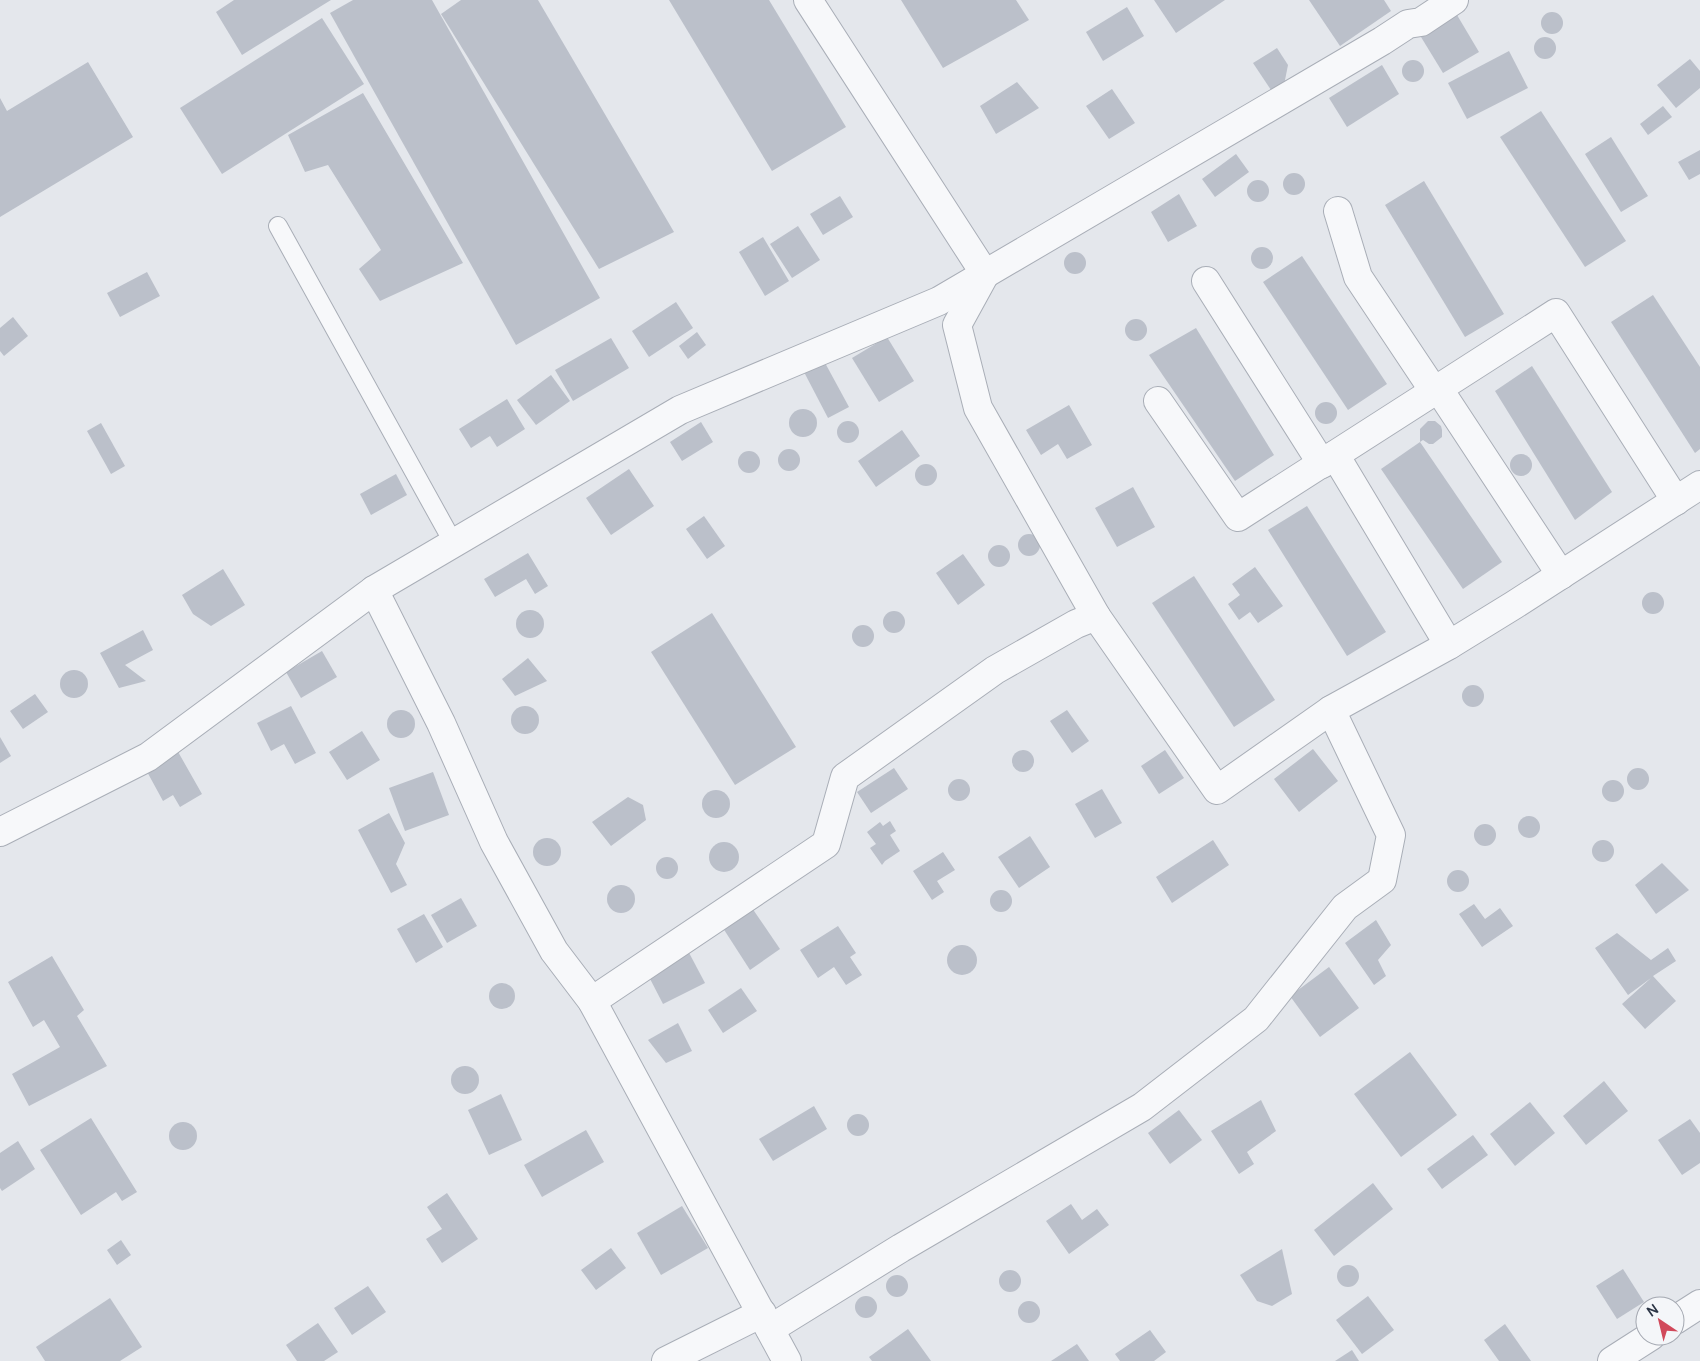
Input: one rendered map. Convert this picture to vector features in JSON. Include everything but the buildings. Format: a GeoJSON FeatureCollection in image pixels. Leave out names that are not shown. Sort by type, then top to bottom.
{"type":"FeatureCollection","features":[{"type":"Feature","properties":{"kind":"street"},"geometry":{"type":"LineString","coordinates":[[808,0],[985,274]]}},
{"type":"Feature","properties":{"kind":"street"},"geometry":{"type":"LineString","coordinates":[[0,832],[148,757],[374,590],[680,410],[939,301],[1374,46],[1408,24],[1421,22],[1454,0]]}},
{"type":"Feature","properties":{"kind":"street"},"geometry":{"type":"LineString","coordinates":[[1338,211],[1358,277],[1561,575]]}},
{"type":"Feature","properties":{"kind":"street"},"geometry":{"type":"LineString","coordinates":[[985,274],[957,325],[978,408],[1096,616],[1217,790],[1331,710],[1449,645],[1700,485]]}},
{"type":"Feature","properties":{"kind":"street"},"geometry":{"type":"LineString","coordinates":[[1206,281],[1329,460],[1449,645]]}},
{"type":"Feature","properties":{"kind":"street"},"geometry":{"type":"LineString","coordinates":[[1158,400],[1238,517],[1556,313],[1676,501]]}},
{"type":"Feature","properties":{"kind":"street"},"geometry":{"type":"LineString","coordinates":[[374,590],[441,723],[494,842],[554,950],[592,1001],[787,1361]]}},
{"type":"Feature","properties":{"kind":"street"},"geometry":{"type":"LineString","coordinates":[[592,1001],[826,844],[845,777],[995,670],[1076,624],[1096,616]]}},
{"type":"Feature","properties":{"kind":"street"},"geometry":{"type":"LineString","coordinates":[[666,1361],[766,1321],[901,1248],[1142,1107],[1256,1019],[1345,907],[1382,880],[1391,835],[1331,710]]}},
{"type":"Feature","properties":{"kind":"street"},"geometry":{"type":"LineString","coordinates":[[1685,1314],[1700,1304]]}},
{"type":"Feature","properties":{"kind":"street"},"geometry":{"type":"LineString","coordinates":[[1612,1361],[1635,1346]]}},
{"type":"Feature","properties":{"kind":"lane"},"geometry":{"type":"LineString","coordinates":[[278,226],[454,544]]}}]}
